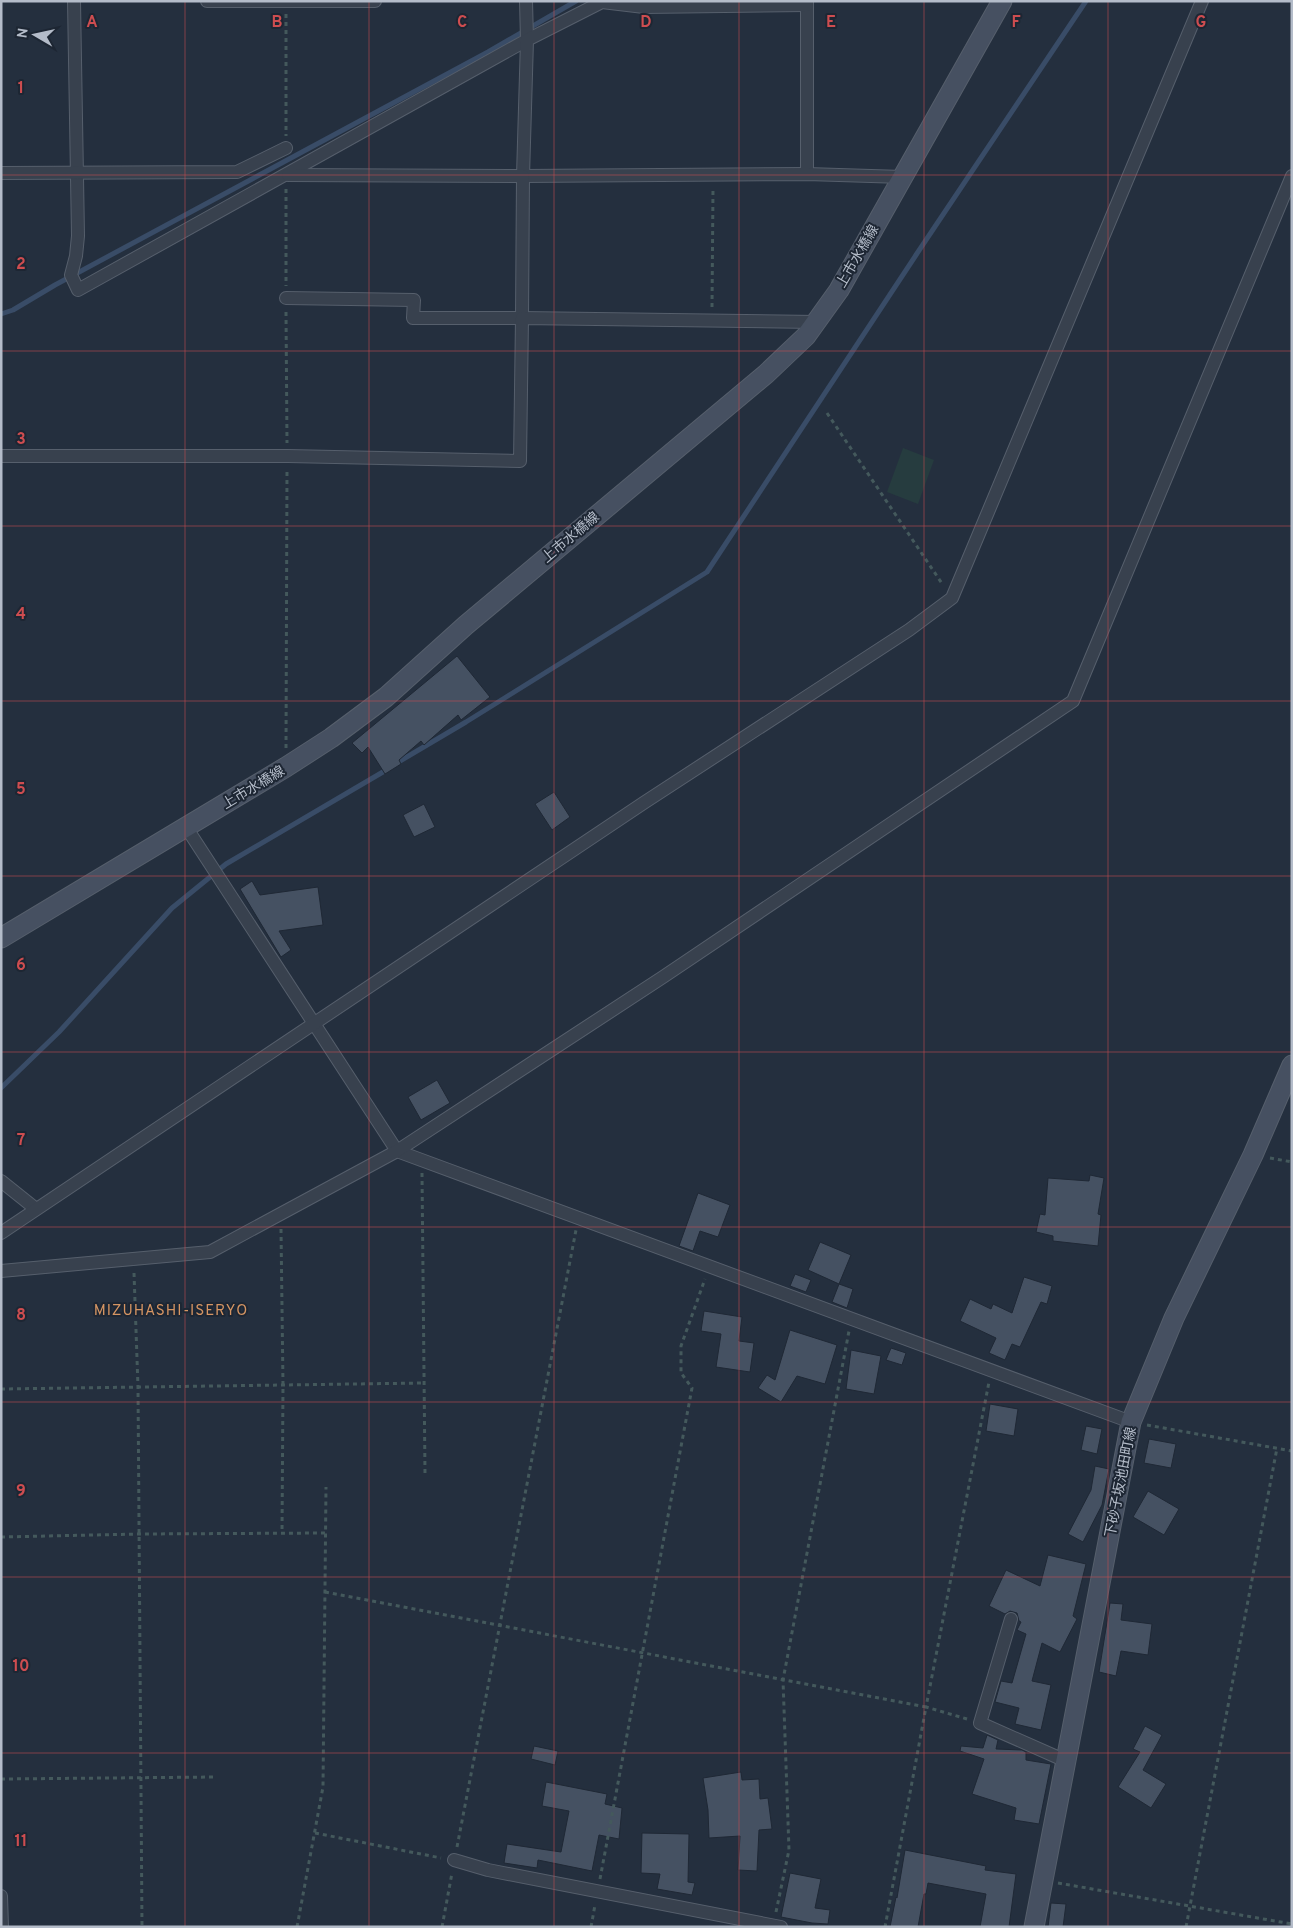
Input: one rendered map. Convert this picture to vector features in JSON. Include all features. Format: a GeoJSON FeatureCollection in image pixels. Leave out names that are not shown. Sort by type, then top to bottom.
{"type":"FeatureCollection","features":[{"type":"Feature","properties":{"kind":"main road","name":"上市水橋線"},"geometry":{"type":"LineString","coordinates":[[1,938],[331,738],[386,697],[466,625],[766,374],[806,336],[839,290],[1002,1]]}},
{"type":"Feature","properties":{"kind":"main road","name":"下砂子坂池田町線"},"geometry":{"type":"LineString","coordinates":[[1034,1927],[1131,1422],[1174,1318],[1253,1155],[1292,1064]]}},
{"type":"Feature","properties":{"kind":"street"},"geometry":{"type":"LineString","coordinates":[[74,1],[78,236],[76,256],[71,275],[78,290],[527,40],[602,2],[644,6],[807,3],[807,174]]}},
{"type":"Feature","properties":{"kind":"street"},"geometry":{"type":"LineString","coordinates":[[207,1],[375,1]]}},
{"type":"Feature","properties":{"kind":"street"},"geometry":{"type":"LineString","coordinates":[[1,456],[288,456],[520,461],[523,176],[527,40],[526,1]]}},
{"type":"Feature","properties":{"kind":"street"},"geometry":{"type":"LineString","coordinates":[[1,1233],[645,802],[909,630],[952,598],[1202,1]]}},
{"type":"Feature","properties":{"kind":"street"},"geometry":{"type":"LineString","coordinates":[[1,173],[237,172],[286,148]]}},
{"type":"Feature","properties":{"kind":"street"},"geometry":{"type":"LineString","coordinates":[[286,175],[807,174],[903,177]]}},
{"type":"Feature","properties":{"kind":"street"},"geometry":{"type":"LineString","coordinates":[[1,1271],[210,1252],[397,1151],[663,977],[1073,701],[1292,176]]}},
{"type":"Feature","properties":{"kind":"street"},"geometry":{"type":"LineString","coordinates":[[286,298],[414,300],[413,318],[816,322]]}},
{"type":"Feature","properties":{"kind":"street"},"geometry":{"type":"LineString","coordinates":[[186,827],[397,1151],[1131,1422]]}},
{"type":"Feature","properties":{"kind":"street"},"geometry":{"type":"LineString","coordinates":[[1,1180],[36,1209]]}},
{"type":"Feature","properties":{"kind":"street"},"geometry":{"type":"LineString","coordinates":[[1011,1619],[980,1723],[1066,1761]]}},
{"type":"Feature","properties":{"kind":"street"},"geometry":{"type":"LineString","coordinates":[[454,1860],[488,1870],[777,1926]]}},
{"type":"Feature","properties":{"kind":"street"},"geometry":{"type":"LineString","coordinates":[[1,1896],[2,1927]]}},
{"type":"Feature","properties":{"kind":"path"},"geometry":{"type":"LineString","coordinates":[[286,2],[286,148]]}},
{"type":"Feature","properties":{"kind":"path"},"geometry":{"type":"LineString","coordinates":[[712,320],[713,174]]}},
{"type":"Feature","properties":{"kind":"path"},"geometry":{"type":"LineString","coordinates":[[286,175],[288,456],[286,767]]}},
{"type":"Feature","properties":{"kind":"path"},"geometry":{"type":"LineString","coordinates":[[827,413],[952,598]]}},
{"type":"Feature","properties":{"kind":"path"},"geometry":{"type":"LineString","coordinates":[[1253,1155],[1292,1162]]}},
{"type":"Feature","properties":{"kind":"path"},"geometry":{"type":"LineString","coordinates":[[422,1160],[425,1473]]}},
{"type":"Feature","properties":{"kind":"path"},"geometry":{"type":"LineString","coordinates":[[280,1214],[283,1385],[282,1533]]}},
{"type":"Feature","properties":{"kind":"path"},"geometry":{"type":"LineString","coordinates":[[442,1927],[578,1218]]}},
{"type":"Feature","properties":{"kind":"path"},"geometry":{"type":"LineString","coordinates":[[133,1260],[138,1387],[142,1927]]}},
{"type":"Feature","properties":{"kind":"path"},"geometry":{"type":"LineString","coordinates":[[591,1927],[692,1388],[681,1373],[681,1346],[710,1265]]}},
{"type":"Feature","properties":{"kind":"path"},"geometry":{"type":"LineString","coordinates":[[777,1926],[789,1850],[783,1680],[851,1318]]}},
{"type":"Feature","properties":{"kind":"path"},"geometry":{"type":"LineString","coordinates":[[885,1927],[992,1370]]}},
{"type":"Feature","properties":{"kind":"path"},"geometry":{"type":"LineString","coordinates":[[1,1389],[424,1383]]}},
{"type":"Feature","properties":{"kind":"path"},"geometry":{"type":"LineString","coordinates":[[1131,1422],[1292,1451]]}},
{"type":"Feature","properties":{"kind":"path"},"geometry":{"type":"LineString","coordinates":[[1186,1927],[1277,1448]]}},
{"type":"Feature","properties":{"kind":"path"},"geometry":{"type":"LineString","coordinates":[[297,1927],[323,1788],[326,1487]]}},
{"type":"Feature","properties":{"kind":"path"},"geometry":{"type":"LineString","coordinates":[[1,1537],[326,1533]]}},
{"type":"Feature","properties":{"kind":"path"},"geometry":{"type":"LineString","coordinates":[[325,1592],[926,1707],[980,1723]]}},
{"type":"Feature","properties":{"kind":"path"},"geometry":{"type":"LineString","coordinates":[[1,1779],[216,1776]]}},
{"type":"Feature","properties":{"kind":"path"},"geometry":{"type":"LineString","coordinates":[[315,1833],[454,1860]]}},
{"type":"Feature","properties":{"kind":"path"},"geometry":{"type":"LineString","coordinates":[[1043,1880],[1292,1924]]}},
{"type":"Feature","properties":{"kind":"green space"},"geometry":{"type":"Polygon","coordinates":[[[903,448],[934,460],[918,504],[887,492],[903,448]]]}},
{"type":"Feature","properties":{"kind":"building"},"geometry":{"type":"Polygon","coordinates":[[[457,656],[490,697],[461,720],[458,715],[424,745],[421,741],[399,760],[401,764],[385,774],[368,747],[362,753],[352,743],[457,656]]]}},
{"type":"Feature","properties":{"kind":"building"},"geometry":{"type":"Polygon","coordinates":[[[554,792],[570,817],[552,830],[535,804],[554,792]]]}},
{"type":"Feature","properties":{"kind":"building"},"geometry":{"type":"Polygon","coordinates":[[[424,804],[435,827],[414,837],[403,815],[424,804]]]}},
{"type":"Feature","properties":{"kind":"building"},"geometry":{"type":"Polygon","coordinates":[[[252,881],[260,895],[318,887],[323,925],[279,931],[291,950],[281,957],[240,889],[252,881]]]}},
{"type":"Feature","properties":{"kind":"building"},"geometry":{"type":"Polygon","coordinates":[[[437,1080],[450,1103],[421,1120],[408,1097],[437,1080]]]}},
{"type":"Feature","properties":{"kind":"building"},"geometry":{"type":"Polygon","coordinates":[[[1090,1175],[1104,1178],[1098,1214],[1101,1215],[1098,1246],[1053,1241],[1053,1236],[1036,1232],[1040,1214],[1045,1215],[1048,1178],[1089,1181],[1090,1175]]]}},
{"type":"Feature","properties":{"kind":"building"},"geometry":{"type":"Polygon","coordinates":[[[698,1193],[730,1205],[718,1237],[700,1231],[693,1251],[679,1246],[698,1193]]]}},
{"type":"Feature","properties":{"kind":"building"},"geometry":{"type":"Polygon","coordinates":[[[820,1242],[851,1255],[839,1284],[808,1270],[820,1242]]]}},
{"type":"Feature","properties":{"kind":"building"},"geometry":{"type":"Polygon","coordinates":[[[795,1274],[811,1280],[806,1292],[790,1286],[795,1274]]]}},
{"type":"Feature","properties":{"kind":"building"},"geometry":{"type":"Polygon","coordinates":[[[1024,1277],[1052,1286],[1047,1304],[1041,1302],[1020,1347],[1012,1344],[1005,1360],[989,1353],[996,1338],[960,1321],[970,1299],[991,1309],[993,1304],[1012,1313],[1024,1277]]]}},
{"type":"Feature","properties":{"kind":"building"},"geometry":{"type":"Polygon","coordinates":[[[839,1284],[853,1289],[847,1308],[832,1302],[839,1284]]]}},
{"type":"Feature","properties":{"kind":"building"},"geometry":{"type":"Polygon","coordinates":[[[704,1311],[742,1317],[739,1341],[754,1343],[750,1372],[716,1367],[721,1334],[701,1331],[704,1311]]]}},
{"type":"Feature","properties":{"kind":"building"},"geometry":{"type":"Polygon","coordinates":[[[790,1330],[837,1345],[825,1384],[797,1376],[781,1402],[758,1388],[767,1375],[775,1380],[790,1330]]]}},
{"type":"Feature","properties":{"kind":"building"},"geometry":{"type":"Polygon","coordinates":[[[891,1348],[906,1353],[902,1365],[886,1360],[891,1348]]]}},
{"type":"Feature","properties":{"kind":"building"},"geometry":{"type":"Polygon","coordinates":[[[851,1350],[881,1356],[874,1394],[846,1389],[851,1350]]]}},
{"type":"Feature","properties":{"kind":"building"},"geometry":{"type":"Polygon","coordinates":[[[990,1404],[1018,1409],[1014,1436],[986,1431],[990,1404]]]}},
{"type":"Feature","properties":{"kind":"building"},"geometry":{"type":"Polygon","coordinates":[[[1086,1426],[1102,1429],[1097,1454],[1081,1450],[1086,1426]]]}},
{"type":"Feature","properties":{"kind":"building"},"geometry":{"type":"Polygon","coordinates":[[[1149,1439],[1176,1444],[1171,1468],[1144,1463],[1149,1439]]]}},
{"type":"Feature","properties":{"kind":"building"},"geometry":{"type":"Polygon","coordinates":[[[1095,1466],[1109,1469],[1102,1505],[1083,1542],[1068,1534],[1091,1490],[1095,1466]]]}},
{"type":"Feature","properties":{"kind":"building"},"geometry":{"type":"Polygon","coordinates":[[[1148,1491],[1179,1509],[1164,1535],[1133,1517],[1148,1491]]]}},
{"type":"Feature","properties":{"kind":"building"},"geometry":{"type":"Polygon","coordinates":[[[1048,1555],[1086,1564],[1073,1616],[1077,1619],[1060,1652],[1042,1643],[1032,1681],[1051,1685],[1041,1730],[1015,1724],[1019,1708],[995,1702],[1001,1681],[1012,1683],[1026,1634],[1017,1630],[1021,1622],[1017,1613],[1010,1611],[1005,1614],[989,1606],[1006,1570],[1040,1586],[1048,1555]]]}},
{"type":"Feature","properties":{"kind":"building"},"geometry":{"type":"Polygon","coordinates":[[[1110,1603],[1123,1604],[1121,1620],[1152,1624],[1148,1655],[1121,1651],[1116,1676],[1099,1672],[1110,1603]]]}},
{"type":"Feature","properties":{"kind":"building"},"geometry":{"type":"Polygon","coordinates":[[[1145,1726],[1162,1735],[1143,1770],[1166,1784],[1151,1808],[1118,1787],[1140,1752],[1133,1749],[1145,1726]]]}},
{"type":"Feature","properties":{"kind":"building"},"geometry":{"type":"Polygon","coordinates":[[[987,1735],[998,1740],[996,1749],[1022,1750],[1026,1752],[1026,1760],[1051,1764],[1039,1824],[1014,1820],[1016,1808],[972,1794],[984,1759],[960,1751],[961,1746],[983,1748],[987,1735]]]}},
{"type":"Feature","properties":{"kind":"building"},"geometry":{"type":"Polygon","coordinates":[[[534,1746],[558,1751],[555,1765],[531,1759],[534,1746]]]}},
{"type":"Feature","properties":{"kind":"building"},"geometry":{"type":"Polygon","coordinates":[[[741,1772],[742,1780],[759,1779],[760,1799],[768,1798],[772,1829],[759,1830],[757,1871],[738,1870],[740,1836],[709,1838],[708,1810],[703,1778],[741,1772]]]}},
{"type":"Feature","properties":{"kind":"building"},"geometry":{"type":"Polygon","coordinates":[[[546,1782],[607,1794],[605,1804],[622,1808],[619,1839],[599,1835],[592,1871],[538,1860],[537,1868],[504,1863],[507,1844],[561,1852],[569,1811],[542,1806],[546,1782]]]}},
{"type":"Feature","properties":{"kind":"building"},"geometry":{"type":"Polygon","coordinates":[[[642,1833],[689,1834],[688,1882],[695,1883],[692,1895],[657,1889],[660,1874],[641,1873],[642,1833]]]}},
{"type":"Feature","properties":{"kind":"building"},"geometry":{"type":"Polygon","coordinates":[[[905,1850],[986,1866],[985,1870],[1016,1874],[1009,1927],[980,1927],[986,1894],[928,1883],[918,1927],[890,1927],[905,1850]]]}},
{"type":"Feature","properties":{"kind":"building"},"geometry":{"type":"Polygon","coordinates":[[[790,1873],[821,1879],[815,1908],[830,1910],[828,1924],[781,1917],[790,1873]]]}},
{"type":"Feature","properties":{"kind":"building"},"geometry":{"type":"Polygon","coordinates":[[[1051,1903],[1066,1904],[1063,1927],[1048,1927],[1051,1903]]]}},
{"type":"Feature","properties":{"kind":"waterway"},"geometry":{"type":"LineString","coordinates":[[1,314],[13,310],[55,285],[488,52],[576,1]]}},
{"type":"Feature","properties":{"kind":"waterway"},"geometry":{"type":"LineString","coordinates":[[395,764],[707,572],[1086,1]]}},
{"type":"Feature","properties":{"kind":"waterway"},"geometry":{"type":"LineString","coordinates":[[1,1088],[59,1032],[172,908],[226,864],[388,769]]}},
{"type":"Feature","properties":{"kind":"district","name":"MIZUHASHI-ISERYO"},"geometry":{"type":"Point","coordinates":[171,1310]}}]}
